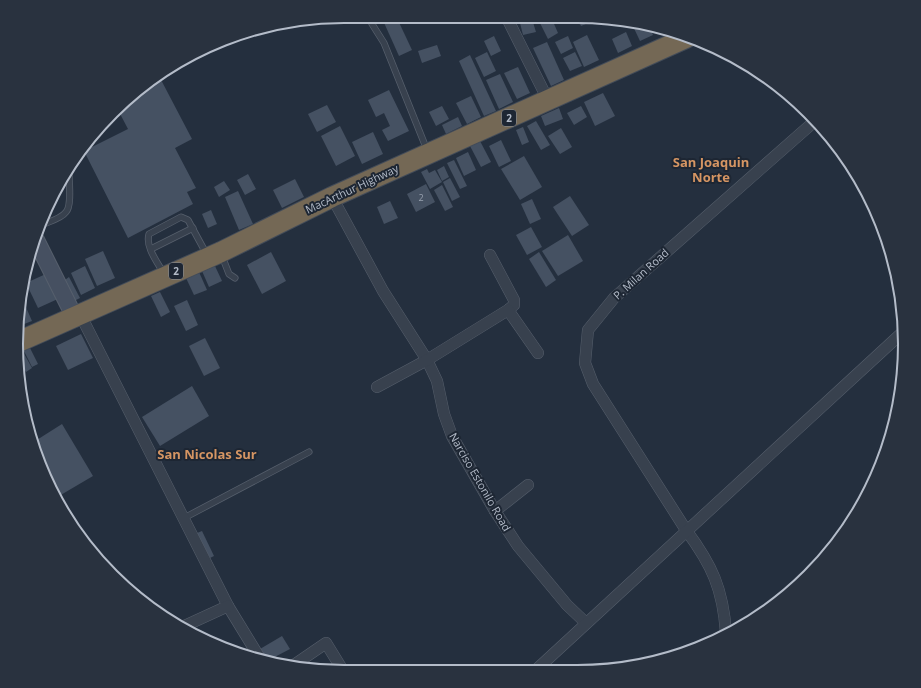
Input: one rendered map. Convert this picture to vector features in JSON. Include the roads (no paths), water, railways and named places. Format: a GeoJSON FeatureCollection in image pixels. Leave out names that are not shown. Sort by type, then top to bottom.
{"type":"FeatureCollection","features":[{"type":"Feature","properties":{"kind":"highway","name":"MacArthur Highway"},"geometry":{"type":"LineString","coordinates":[[23,340],[215,254],[332,198],[681,40]]}},
{"type":"Feature","properties":{"kind":"street"},"geometry":{"type":"LineString","coordinates":[[510,23],[548,100]]}},
{"type":"Feature","properties":{"kind":"street","name":"P. Milan Road"},"geometry":{"type":"LineString","coordinates":[[725,629],[723,607],[715,576],[700,549],[686,530],[593,384],[585,363],[588,330],[614,298],[811,124]]}},
{"type":"Feature","properties":{"kind":"street","name":"Narciso Estonilo Road"},"geometry":{"type":"LineString","coordinates":[[332,198],[383,291],[427,360],[436,381],[444,414],[452,436],[495,511],[518,546],[536,569],[567,605],[586,623]]}},
{"type":"Feature","properties":{"kind":"street"},"geometry":{"type":"LineString","coordinates":[[39,245],[184,518],[228,606],[257,653]]}},
{"type":"Feature","properties":{"kind":"street"},"geometry":{"type":"LineString","coordinates":[[377,387],[427,360],[514,306],[514,300],[490,254]]}},
{"type":"Feature","properties":{"kind":"street"},"geometry":{"type":"LineString","coordinates":[[508,310],[538,353]]}},
{"type":"Feature","properties":{"kind":"street"},"geometry":{"type":"LineString","coordinates":[[541,665],[686,530],[898,337]]}},
{"type":"Feature","properties":{"kind":"street"},"geometry":{"type":"LineString","coordinates":[[495,511],[528,485]]}},
{"type":"Feature","properties":{"kind":"street"},"geometry":{"type":"LineString","coordinates":[[188,624],[228,606]]}},
{"type":"Feature","properties":{"kind":"street"},"geometry":{"type":"LineString","coordinates":[[299,662],[326,643],[339,665]]}},
{"type":"Feature","properties":{"kind":"lane"},"geometry":{"type":"LineString","coordinates":[[372,24],[384,43],[429,154]]}},
{"type":"Feature","properties":{"kind":"lane"},"geometry":{"type":"LineString","coordinates":[[47,222],[66,213],[69,200],[69,178]]}},
{"type":"Feature","properties":{"kind":"lane"},"geometry":{"type":"LineString","coordinates":[[166,276],[150,249],[148,238],[149,234],[182,217],[188,220],[215,254],[222,259],[229,274],[235,278]]}},
{"type":"Feature","properties":{"kind":"lane"},"geometry":{"type":"LineString","coordinates":[[150,249],[193,228]]}},
{"type":"Feature","properties":{"kind":"lane"},"geometry":{"type":"LineString","coordinates":[[184,518],[309,452]]}},
{"type":"Feature","properties":{"kind":"district","name":"San Joaquin Norte"},"geometry":{"type":"Point","coordinates":[711,170]}},
{"type":"Feature","properties":{"kind":"district","name":"San Nicolas Sur"},"geometry":{"type":"Point","coordinates":[207,454]}}]}
